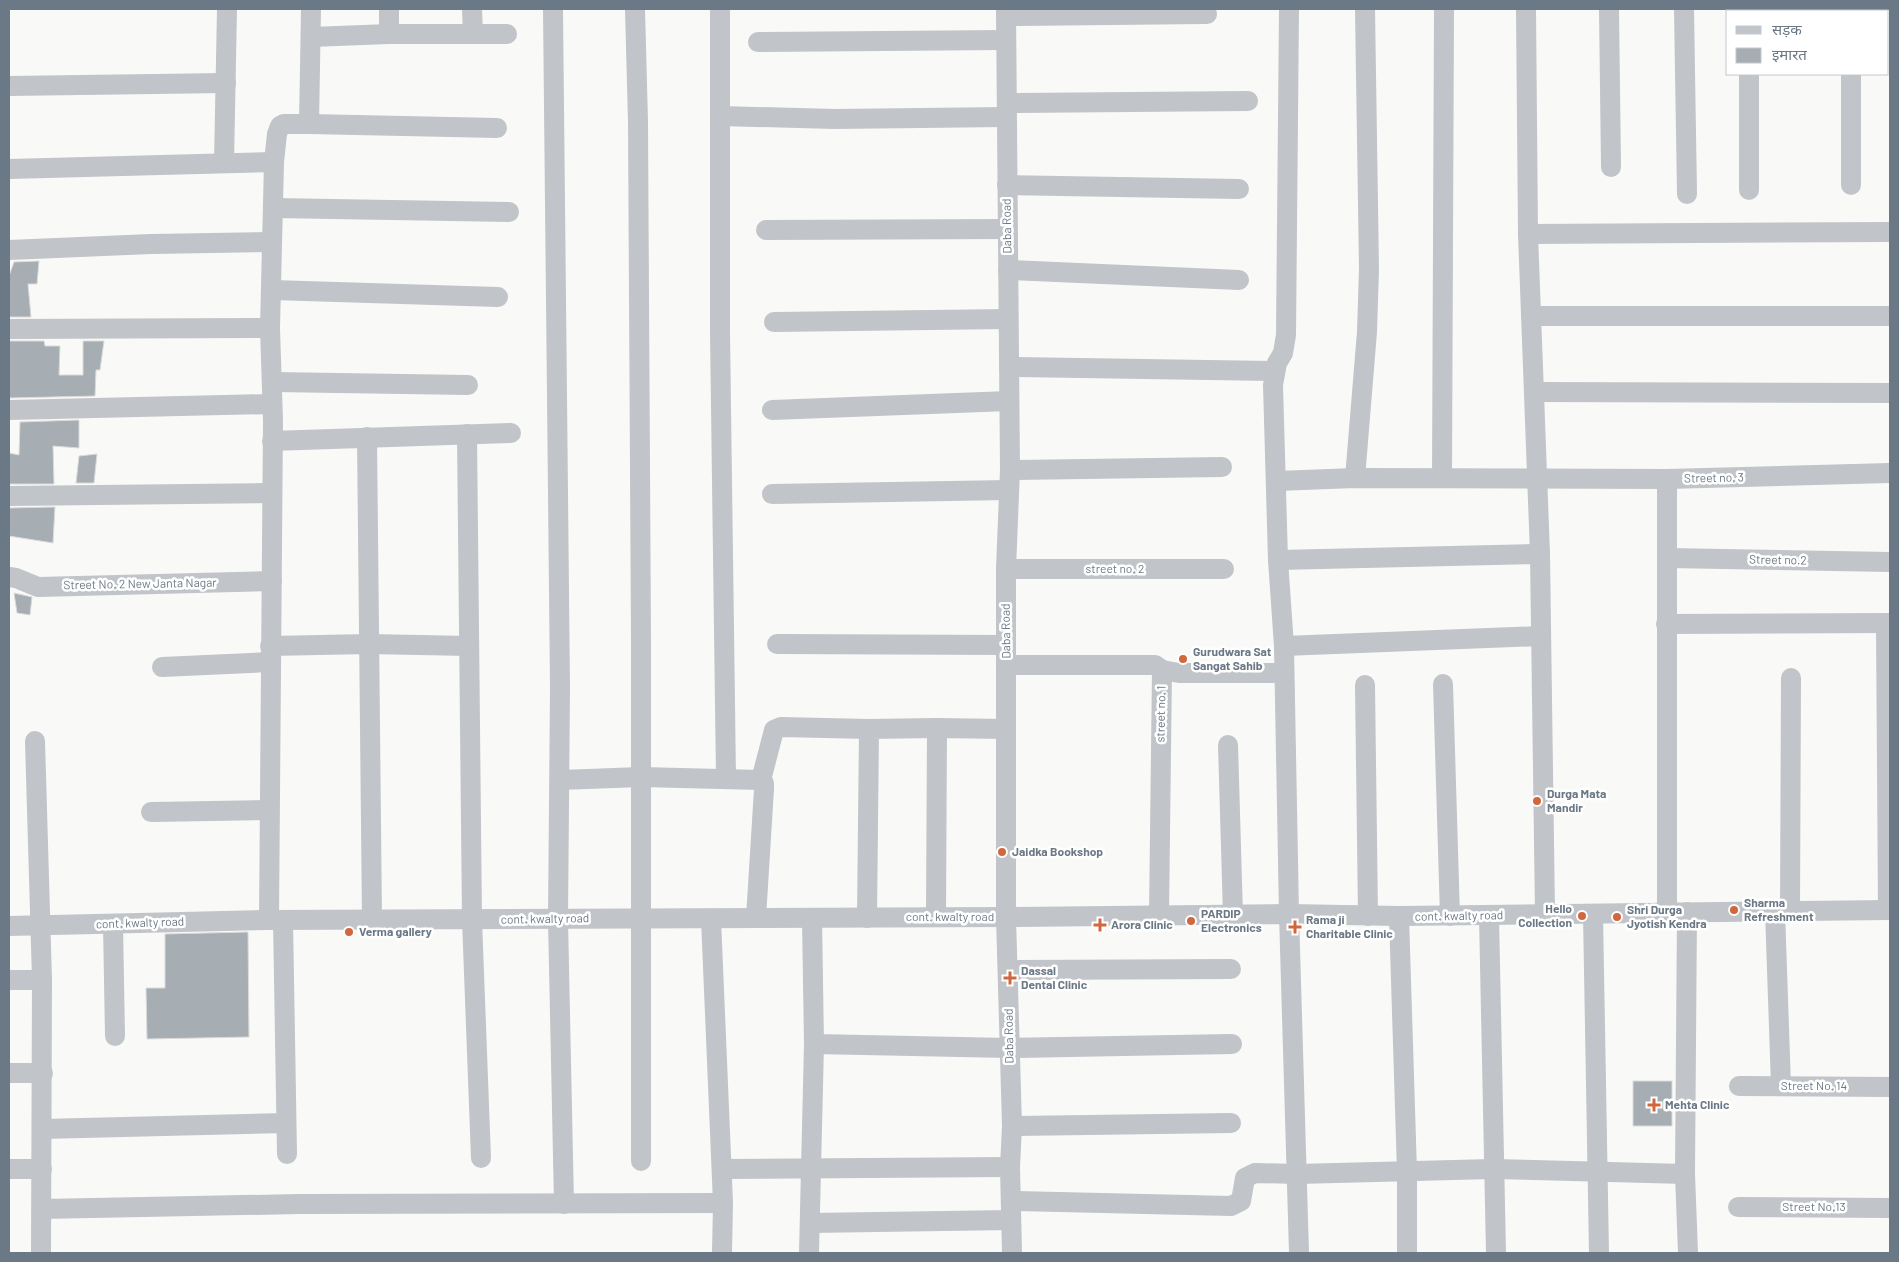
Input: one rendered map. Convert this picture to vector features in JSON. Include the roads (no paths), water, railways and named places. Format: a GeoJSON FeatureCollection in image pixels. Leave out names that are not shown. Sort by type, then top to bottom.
{"type":"FeatureCollection","features":[{"type":"Feature","properties":{"kind":"street"},"geometry":{"type":"LineString","coordinates":[[224,163],[227,9]]}},
{"type":"Feature","properties":{"kind":"street"},"geometry":{"type":"LineString","coordinates":[[309,124],[311,9]]}},
{"type":"Feature","properties":{"kind":"street"},"geometry":{"type":"LineString","coordinates":[[389,9],[389,34]]}},
{"type":"Feature","properties":{"kind":"street"},"geometry":{"type":"LineString","coordinates":[[472,9],[473,34]]}},
{"type":"Feature","properties":{"kind":"street"},"geometry":{"type":"LineString","coordinates":[[553,9],[560,780],[558,919],[564,1204]]}},
{"type":"Feature","properties":{"kind":"street"},"geometry":{"type":"LineString","coordinates":[[635,9],[638,122],[641,1161]]}},
{"type":"Feature","properties":{"kind":"street"},"geometry":{"type":"LineString","coordinates":[[720,9],[726,778]]}},
{"type":"Feature","properties":{"kind":"street"},"geometry":{"type":"LineString","coordinates":[[1289,9],[1286,335],[1282,353],[1277,363],[1273,385],[1278,560],[1284,646],[1289,914],[1299,1253]]}},
{"type":"Feature","properties":{"kind":"street"},"geometry":{"type":"LineString","coordinates":[[1355,478],[1368,332],[1369,278],[1365,9]]}},
{"type":"Feature","properties":{"kind":"street"},"geometry":{"type":"LineString","coordinates":[[1442,478],[1444,9]]}},
{"type":"Feature","properties":{"kind":"street"},"geometry":{"type":"LineString","coordinates":[[1526,9],[1528,234],[1542,636],[1545,914]]}},
{"type":"Feature","properties":{"kind":"street"},"geometry":{"type":"LineString","coordinates":[[1609,9],[1611,167]]}},
{"type":"Feature","properties":{"kind":"street"},"geometry":{"type":"LineString","coordinates":[[1684,9],[1687,194]]}},
{"type":"Feature","properties":{"kind":"street"},"geometry":{"type":"LineString","coordinates":[[1006,12],[1208,14]]}},
{"type":"Feature","properties":{"kind":"street","name":"Daba Road"},"geometry":{"type":"LineString","coordinates":[[1006,12],[1010,490],[1006,568],[1005,729],[1006,917],[1012,1126],[1010,1166],[1012,1253]]}},
{"type":"Feature","properties":{"kind":"street"},"geometry":{"type":"LineString","coordinates":[[311,37],[389,34],[507,34]]}},
{"type":"Feature","properties":{"kind":"street"},"geometry":{"type":"LineString","coordinates":[[758,42],[1005,40]]}},
{"type":"Feature","properties":{"kind":"street"},"geometry":{"type":"LineString","coordinates":[[1749,75],[1749,190]]}},
{"type":"Feature","properties":{"kind":"street"},"geometry":{"type":"LineString","coordinates":[[1850,75],[1851,185]]}},
{"type":"Feature","properties":{"kind":"street"},"geometry":{"type":"LineString","coordinates":[[9,86],[226,83]]}},
{"type":"Feature","properties":{"kind":"street"},"geometry":{"type":"LineString","coordinates":[[720,116],[835,119],[1006,110],[1248,101]]}},
{"type":"Feature","properties":{"kind":"street"},"geometry":{"type":"LineString","coordinates":[[287,1154],[269,810],[273,382],[270,328],[272,290],[271,242],[277,134],[280,126],[284,124],[497,128]]}},
{"type":"Feature","properties":{"kind":"street"},"geometry":{"type":"LineString","coordinates":[[9,169],[274,162]]}},
{"type":"Feature","properties":{"kind":"street"},"geometry":{"type":"LineString","coordinates":[[1006,185],[1239,189]]}},
{"type":"Feature","properties":{"kind":"street"},"geometry":{"type":"LineString","coordinates":[[274,208],[509,212]]}},
{"type":"Feature","properties":{"kind":"street"},"geometry":{"type":"LineString","coordinates":[[766,230],[1007,229]]}},
{"type":"Feature","properties":{"kind":"street"},"geometry":{"type":"LineString","coordinates":[[1528,234],[1890,232]]}},
{"type":"Feature","properties":{"kind":"street"},"geometry":{"type":"LineString","coordinates":[[9,250],[150,244],[271,242]]}},
{"type":"Feature","properties":{"kind":"street"},"geometry":{"type":"LineString","coordinates":[[1008,270],[1239,280]]}},
{"type":"Feature","properties":{"kind":"street"},"geometry":{"type":"LineString","coordinates":[[272,290],[498,297]]}},
{"type":"Feature","properties":{"kind":"street"},"geometry":{"type":"LineString","coordinates":[[1531,316],[1890,316]]}},
{"type":"Feature","properties":{"kind":"street"},"geometry":{"type":"LineString","coordinates":[[774,322],[1008,319]]}},
{"type":"Feature","properties":{"kind":"street"},"geometry":{"type":"LineString","coordinates":[[9,328],[270,328]]}},
{"type":"Feature","properties":{"kind":"street"},"geometry":{"type":"LineString","coordinates":[[1009,367],[1275,371]]}},
{"type":"Feature","properties":{"kind":"street"},"geometry":{"type":"LineString","coordinates":[[273,382],[468,385]]}},
{"type":"Feature","properties":{"kind":"street"},"geometry":{"type":"LineString","coordinates":[[1534,392],[1890,393]]}},
{"type":"Feature","properties":{"kind":"street"},"geometry":{"type":"LineString","coordinates":[[772,410],[1009,401]]}},
{"type":"Feature","properties":{"kind":"street"},"geometry":{"type":"LineString","coordinates":[[9,410],[272,404]]}},
{"type":"Feature","properties":{"kind":"street"},"geometry":{"type":"LineString","coordinates":[[272,441],[511,433]]}},
{"type":"Feature","properties":{"kind":"street"},"geometry":{"type":"LineString","coordinates":[[467,434],[472,920],[481,1158]]}},
{"type":"Feature","properties":{"kind":"street"},"geometry":{"type":"LineString","coordinates":[[367,437],[372,920]]}},
{"type":"Feature","properties":{"kind":"street"},"geometry":{"type":"LineString","coordinates":[[1010,470],[1222,468]]}},
{"type":"Feature","properties":{"kind":"street","name":"Street no. 3"},"geometry":{"type":"LineString","coordinates":[[1277,481],[1355,478],[1667,479],[1890,473]]}},
{"type":"Feature","properties":{"kind":"street"},"geometry":{"type":"LineString","coordinates":[[1667,479],[1667,912]]}},
{"type":"Feature","properties":{"kind":"street"},"geometry":{"type":"LineString","coordinates":[[772,494],[1010,490]]}},
{"type":"Feature","properties":{"kind":"street"},"geometry":{"type":"LineString","coordinates":[[9,496],[272,493]]}},
{"type":"Feature","properties":{"kind":"street"},"geometry":{"type":"LineString","coordinates":[[1278,560],[1540,554]]}},
{"type":"Feature","properties":{"kind":"street","name":"Street no.2"},"geometry":{"type":"LineString","coordinates":[[1667,558],[1890,562]]}},
{"type":"Feature","properties":{"kind":"street","name":"street no. 2"},"geometry":{"type":"LineString","coordinates":[[1006,568],[1224,569]]}},
{"type":"Feature","properties":{"kind":"street","name":"Street No. 2 New Janta Nagar"},"geometry":{"type":"LineString","coordinates":[[9,577],[38,587],[272,582]]}},
{"type":"Feature","properties":{"kind":"street"},"geometry":{"type":"LineString","coordinates":[[1666,624],[1888,623],[1889,910]]}},
{"type":"Feature","properties":{"kind":"street"},"geometry":{"type":"LineString","coordinates":[[1284,646],[1542,636]]}},
{"type":"Feature","properties":{"kind":"street"},"geometry":{"type":"LineString","coordinates":[[162,667],[369,644],[469,646]]}},
{"type":"Feature","properties":{"kind":"street"},"geometry":{"type":"LineString","coordinates":[[777,644],[1006,645]]}},
{"type":"Feature","properties":{"kind":"street","name":"street no. 1"},"geometry":{"type":"LineString","coordinates":[[1006,665],[1156,665],[1162,670],[1159,916]]}},
{"type":"Feature","properties":{"kind":"street"},"geometry":{"type":"LineString","coordinates":[[1162,670],[1179,672],[1284,673]]}},
{"type":"Feature","properties":{"kind":"street"},"geometry":{"type":"LineString","coordinates":[[1781,1086],[1782,910],[1791,678]]}},
{"type":"Feature","properties":{"kind":"street"},"geometry":{"type":"LineString","coordinates":[[1443,684],[1450,916]]}},
{"type":"Feature","properties":{"kind":"street"},"geometry":{"type":"LineString","coordinates":[[1365,685],[1368,916]]}},
{"type":"Feature","properties":{"kind":"street"},"geometry":{"type":"LineString","coordinates":[[756,918],[764,789],[762,780],[772,734],[777,728],[1005,729]]}},
{"type":"Feature","properties":{"kind":"street"},"geometry":{"type":"LineString","coordinates":[[936,918],[937,728]]}},
{"type":"Feature","properties":{"kind":"street"},"geometry":{"type":"LineString","coordinates":[[868,918],[869,729]]}},
{"type":"Feature","properties":{"kind":"street"},"geometry":{"type":"LineString","coordinates":[[36,741],[42,980],[41,1253]]}},
{"type":"Feature","properties":{"kind":"street"},"geometry":{"type":"LineString","coordinates":[[1228,745],[1232,915]]}},
{"type":"Feature","properties":{"kind":"street"},"geometry":{"type":"LineString","coordinates":[[560,780],[641,777],[762,780]]}},
{"type":"Feature","properties":{"kind":"street"},"geometry":{"type":"LineString","coordinates":[[151,812],[269,810]]}},
{"type":"Feature","properties":{"kind":"street","name":"cont. kwalty road"},"geometry":{"type":"LineString","coordinates":[[9,926],[276,920],[936,918],[1289,914],[1489,916],[1782,910],[1889,910]]}},
{"type":"Feature","properties":{"kind":"street"},"geometry":{"type":"LineString","coordinates":[[1687,912],[1685,1174],[1688,1253]]}},
{"type":"Feature","properties":{"kind":"street"},"geometry":{"type":"LineString","coordinates":[[1592,914],[1599,1253]]}},
{"type":"Feature","properties":{"kind":"street"},"geometry":{"type":"LineString","coordinates":[[1399,916],[1407,1172],[1407,1253]]}},
{"type":"Feature","properties":{"kind":"street"},"geometry":{"type":"LineString","coordinates":[[1489,916],[1496,1253]]}},
{"type":"Feature","properties":{"kind":"street"},"geometry":{"type":"LineString","coordinates":[[810,1253],[810,1168],[814,1044],[812,918]]}},
{"type":"Feature","properties":{"kind":"street"},"geometry":{"type":"LineString","coordinates":[[711,919],[722,1169],[722,1253]]}},
{"type":"Feature","properties":{"kind":"street"},"geometry":{"type":"LineString","coordinates":[[113,924],[115,1036]]}},
{"type":"Feature","properties":{"kind":"street"},"geometry":{"type":"LineString","coordinates":[[1008,970],[1231,969]]}},
{"type":"Feature","properties":{"kind":"street"},"geometry":{"type":"LineString","coordinates":[[9,980],[42,980]]}},
{"type":"Feature","properties":{"kind":"street"},"geometry":{"type":"LineString","coordinates":[[814,1044],[1010,1048],[1232,1044]]}},
{"type":"Feature","properties":{"kind":"street"},"geometry":{"type":"LineString","coordinates":[[9,1073],[42,1073]]}},
{"type":"Feature","properties":{"kind":"street","name":"Street No. 14"},"geometry":{"type":"LineString","coordinates":[[1739,1086],[1890,1087]]}},
{"type":"Feature","properties":{"kind":"street"},"geometry":{"type":"LineString","coordinates":[[42,1129],[286,1123]]}},
{"type":"Feature","properties":{"kind":"street"},"geometry":{"type":"LineString","coordinates":[[1012,1126],[1231,1123]]}},
{"type":"Feature","properties":{"kind":"street"},"geometry":{"type":"LineString","coordinates":[[722,1169],[1010,1166]]}},
{"type":"Feature","properties":{"kind":"street"},"geometry":{"type":"LineString","coordinates":[[9,1169],[42,1169]]}},
{"type":"Feature","properties":{"kind":"street"},"geometry":{"type":"LineString","coordinates":[[810,1224],[1011,1211],[1231,1206],[1241,1201],[1244,1182],[1248,1175],[1255,1173],[1297,1174],[1493,1170],[1685,1174]]}},
{"type":"Feature","properties":{"kind":"street"},"geometry":{"type":"LineString","coordinates":[[42,1209],[300,1204],[723,1203]]}},
{"type":"Feature","properties":{"kind":"street","name":"Street No.13"},"geometry":{"type":"LineString","coordinates":[[1738,1207],[1890,1208]]}},
{"type":"Feature","properties":{"kind":"place","name":"Gurudwara Sat Sangat Sahib"},"geometry":{"type":"Point","coordinates":[1183,659]}},
{"type":"Feature","properties":{"kind":"place","name":"Durga Mata Mandir"},"geometry":{"type":"Point","coordinates":[1537,801]}},
{"type":"Feature","properties":{"kind":"place","name":"Jaidka Bookshop"},"geometry":{"type":"Point","coordinates":[1002,852]}},
{"type":"Feature","properties":{"kind":"place","name":"Sharma Refreshment"},"geometry":{"type":"Point","coordinates":[1734,910]}},
{"type":"Feature","properties":{"kind":"place","name":"Hello Collection"},"geometry":{"type":"Point","coordinates":[1582,916]}},
{"type":"Feature","properties":{"kind":"place","name":"Shri Durga Jyotish Kendra"},"geometry":{"type":"Point","coordinates":[1617,917]}},
{"type":"Feature","properties":{"kind":"place","name":"PARDIP Electronics"},"geometry":{"type":"Point","coordinates":[1191,921]}},
{"type":"Feature","properties":{"kind":"place","name":"Arora Clinic"},"geometry":{"type":"Point","coordinates":[1100,925]}},
{"type":"Feature","properties":{"kind":"place","name":"Rama ji Charitable Clinic"},"geometry":{"type":"Point","coordinates":[1295,927]}},
{"type":"Feature","properties":{"kind":"place","name":"Verma gallery"},"geometry":{"type":"Point","coordinates":[349,932]}},
{"type":"Feature","properties":{"kind":"place","name":"Dassal Dental Clinic"},"geometry":{"type":"Point","coordinates":[1010,978]}},
{"type":"Feature","properties":{"kind":"place","name":"Mehta Clinic"},"geometry":{"type":"Point","coordinates":[1654,1105]}}]}
